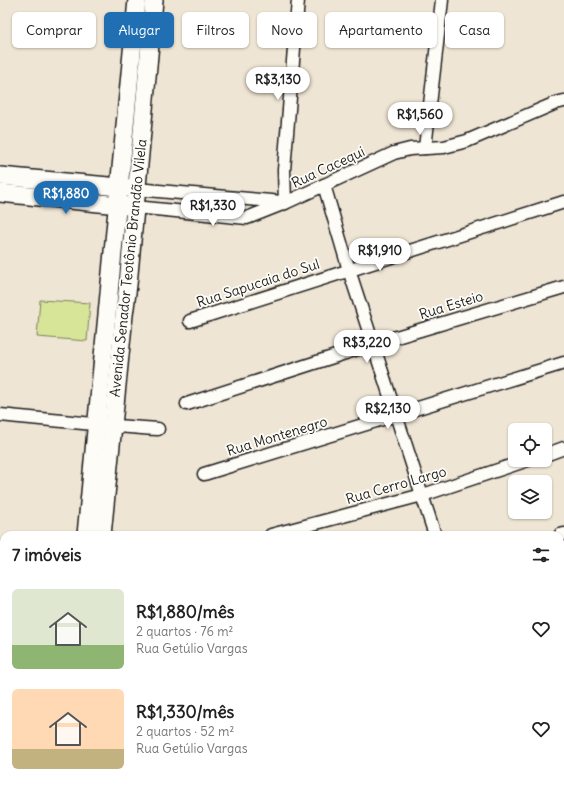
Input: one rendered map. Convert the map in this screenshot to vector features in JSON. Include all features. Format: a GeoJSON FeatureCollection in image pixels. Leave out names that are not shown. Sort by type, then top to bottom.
{"type":"FeatureCollection","features":[{"type":"Feature","properties":{"kind":"main road","name":"Avenida Senador Teotônio Brandão Vilela"},"geometry":{"type":"LineString","coordinates":[[87,531],[104,425],[115,314],[110,282],[137,0]]}},
{"type":"Feature","properties":{"kind":"main road","name":"Avenida Senador Teotônio Brandão Vilela"},"geometry":{"type":"LineString","coordinates":[[115,314],[128,285],[154,0]]}},
{"type":"Feature","properties":{"kind":"main road"},"geometry":{"type":"LineString","coordinates":[[0,176],[136,189]]}},
{"type":"Feature","properties":{"kind":"main road"},"geometry":{"type":"LineString","coordinates":[[0,193],[135,207]]}},
{"type":"Feature","properties":{"kind":"main road"},"geometry":{"type":"LineString","coordinates":[[110,282],[128,285]]}},
{"type":"Feature","properties":{"kind":"main road","name":"Avenida Senador Teotônio Brandão Vilela"},"geometry":{"type":"LineString","coordinates":[[102,531],[104,425]]}},
{"type":"Feature","properties":{"kind":"street"},"geometry":{"type":"LineString","coordinates":[[136,189],[285,203],[284,170],[298,0]]}},
{"type":"Feature","properties":{"kind":"street"},"geometry":{"type":"LineString","coordinates":[[425,148],[442,0]]}},
{"type":"Feature","properties":{"kind":"street","name":"Rua Cacequi"},"geometry":{"type":"LineString","coordinates":[[135,207],[247,218],[285,203],[394,153],[410,149],[444,147],[468,141],[556,103],[564,102]]}},
{"type":"Feature","properties":{"kind":"street"},"geometry":{"type":"LineString","coordinates":[[324,185],[349,270],[433,531]]}},
{"type":"Feature","properties":{"kind":"street","name":"Rua Sapucaia do Sul"},"geometry":{"type":"LineString","coordinates":[[190,321],[564,202]]}},
{"type":"Feature","properties":{"kind":"street","name":"Rua Esteio"},"geometry":{"type":"LineString","coordinates":[[187,404],[373,344],[564,287]]}},
{"type":"Feature","properties":{"kind":"street","name":"Rua Montenegro"},"geometry":{"type":"LineString","coordinates":[[204,474],[564,363]]}},
{"type":"Feature","properties":{"kind":"street"},"geometry":{"type":"LineString","coordinates":[[0,415],[158,429]]}},
{"type":"Feature","properties":{"kind":"street"},"geometry":{"type":"LineString","coordinates":[[552,452],[564,448]]}},
{"type":"Feature","properties":{"kind":"street","name":"Rua Cerro Largo"},"geometry":{"type":"LineString","coordinates":[[286,531],[422,495],[508,467]]}},
{"type":"Feature","properties":{"kind":"green space"},"geometry":{"type":"Polygon","coordinates":[[[40,300],[90,303],[87,341],[37,337],[40,300]]]}}]}
